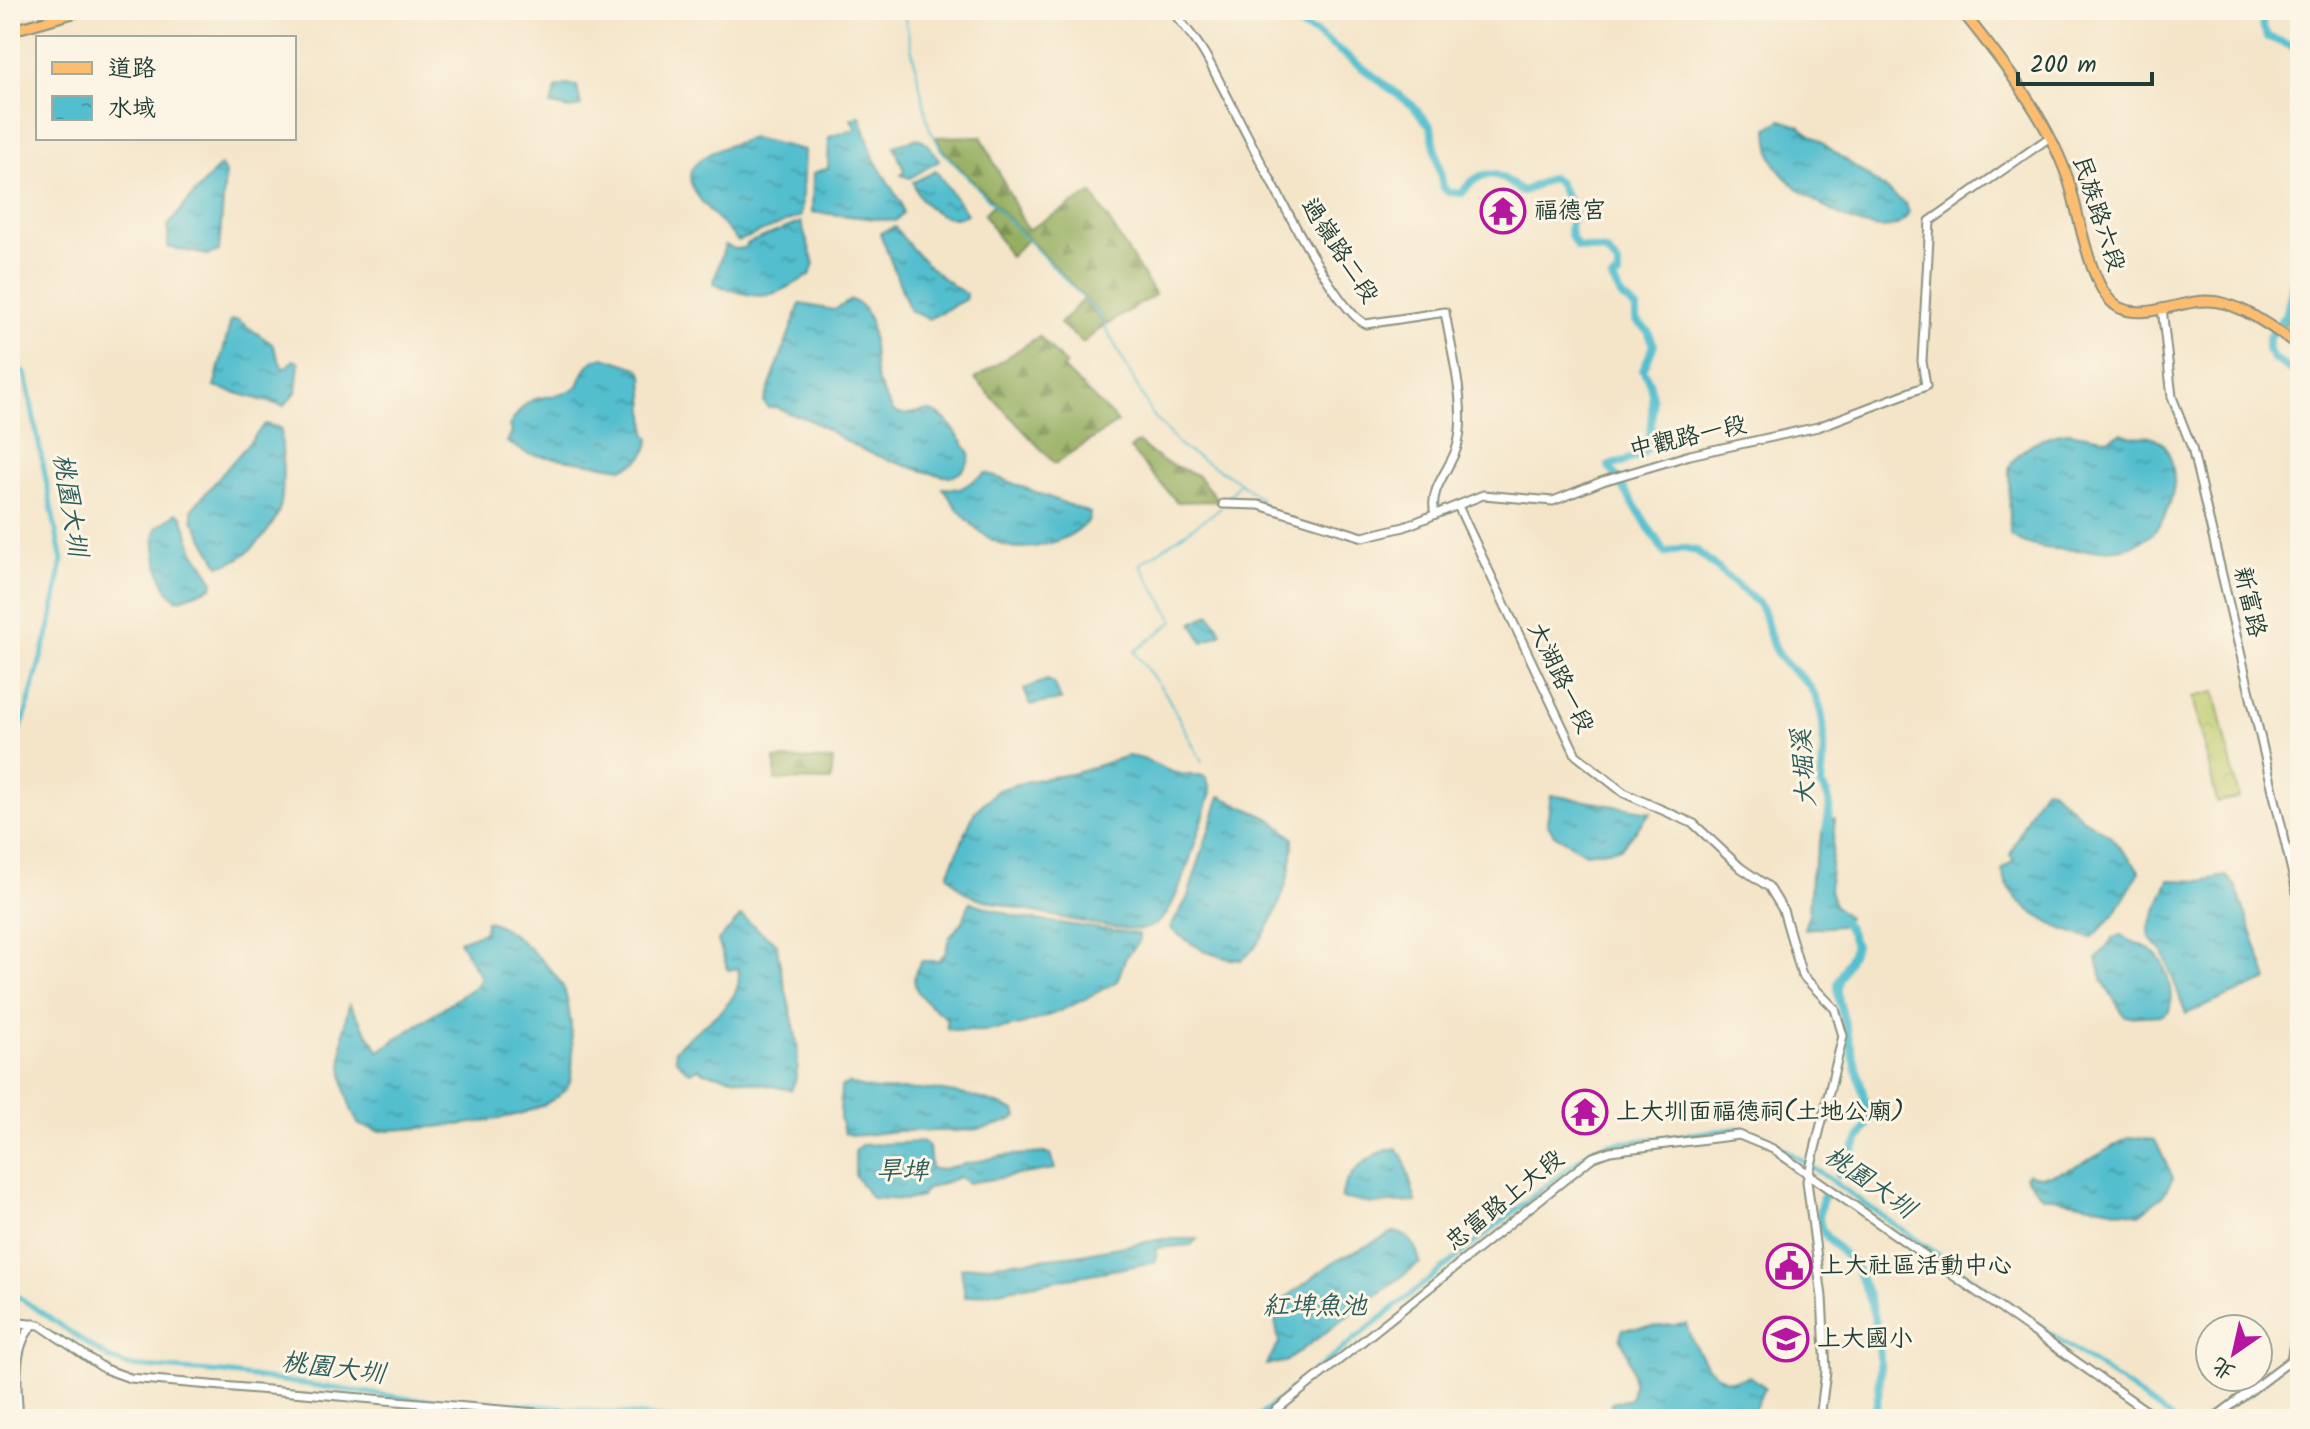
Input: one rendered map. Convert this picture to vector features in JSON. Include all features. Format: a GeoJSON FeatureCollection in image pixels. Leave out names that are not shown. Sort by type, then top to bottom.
{"type":"FeatureCollection","features":[{"type":"Feature","properties":{"kind":"main road"},"geometry":{"type":"LineString","coordinates":[[10,28],[38,13],[64,10]]}},
{"type":"Feature","properties":{"kind":"main road"},"geometry":{"type":"LineString","coordinates":[[10,28],[84,10]]}},
{"type":"Feature","properties":{"kind":"main road","name":"民族路六段"},"geometry":{"type":"LineString","coordinates":[[1961,10],[1996,53],[2050,137],[2068,176],[2103,293],[2118,307],[2129,311],[2207,300],[2226,304],[2300,346]]}},
{"type":"Feature","properties":{"kind":"street","name":"過嶺路二段"},"geometry":{"type":"LineString","coordinates":[[1171,10],[1200,46],[1301,235],[1349,311],[1366,324],[1445,312],[1460,408],[1459,438],[1434,493],[1435,514]]}},
{"type":"Feature","properties":{"kind":"street","name":"中觀路一段"},"geometry":{"type":"LineString","coordinates":[[1458,506],[1483,495],[1553,501],[1625,473],[1690,455],[1785,437],[1870,410],[1926,386],[1922,361],[1930,221],[2050,137]]}},
{"type":"Feature","properties":{"kind":"street","name":"新富路"},"geometry":{"type":"LineString","coordinates":[[2162,308],[2172,397],[2192,448],[2300,905]]}},
{"type":"Feature","properties":{"kind":"street"},"geometry":{"type":"LineString","coordinates":[[1223,504],[1259,505],[1363,537],[1404,527],[1458,506]]}},
{"type":"Feature","properties":{"kind":"street","name":"大湖路一段"},"geometry":{"type":"LineString","coordinates":[[1458,506],[1576,755],[1624,793],[1694,824],[1775,895],[1802,975],[1835,1009],[1843,1036],[1809,1171],[1826,1371],[1820,1419]]}},
{"type":"Feature","properties":{"kind":"street","name":"忠富路上大段"},"geometry":{"type":"LineString","coordinates":[[1265,1419],[1593,1157],[1610,1151],[1739,1135],[1760,1142],[1809,1171],[2158,1419]]}},
{"type":"Feature","properties":{"kind":"street"},"geometry":{"type":"LineString","coordinates":[[10,1322],[34,1324],[105,1369],[130,1378],[605,1419]]}},
{"type":"Feature","properties":{"kind":"street"},"geometry":{"type":"LineString","coordinates":[[19,1419],[19,1362],[25,1334],[34,1324]]}},
{"type":"Feature","properties":{"kind":"street"},"geometry":{"type":"LineString","coordinates":[[2213,1419],[2284,1367],[2300,1337]]}},
{"type":"Feature","properties":{"kind":"green space"},"geometry":{"type":"Polygon","coordinates":[[[981,136],[1027,230],[1092,193],[1155,295],[1106,325],[1099,313],[942,149],[936,137],[981,136]]]}},
{"type":"Feature","properties":{"kind":"green space"},"geometry":{"type":"Polygon","coordinates":[[[993,205],[1027,240],[1010,257],[984,214],[993,205]]]}},
{"type":"Feature","properties":{"kind":"green space"},"geometry":{"type":"Polygon","coordinates":[[[2297,280],[2300,281],[2300,337],[2283,326],[2293,312],[2297,280]]]}},
{"type":"Feature","properties":{"kind":"green space"},"geometry":{"type":"Polygon","coordinates":[[[1083,299],[1104,325],[1083,343],[1060,324],[1083,299]]]}},
{"type":"Feature","properties":{"kind":"green space"},"geometry":{"type":"Polygon","coordinates":[[[1039,336],[1066,365],[1063,368],[1118,422],[1055,464],[975,379],[1039,336]]]}},
{"type":"Feature","properties":{"kind":"green space"},"geometry":{"type":"Polygon","coordinates":[[[1138,442],[1160,460],[1197,475],[1219,501],[1177,502],[1130,449],[1138,442]]]}},
{"type":"Feature","properties":{"kind":"green space"},"geometry":{"type":"Polygon","coordinates":[[[2215,692],[2239,798],[2217,802],[2193,697],[2215,692]]]}},
{"type":"Feature","properties":{"kind":"green space"},"geometry":{"type":"Polygon","coordinates":[[[775,759],[833,760],[831,781],[775,780],[775,759]]]}},
{"type":"Feature","properties":{"kind":"water"},"geometry":{"type":"Polygon","coordinates":[[[577,86],[581,106],[570,109],[551,105],[556,88],[577,86]]]}},
{"type":"Feature","properties":{"kind":"water"},"geometry":{"type":"Polygon","coordinates":[[[860,116],[874,159],[901,203],[903,213],[895,221],[812,212],[813,173],[828,168],[829,137],[856,129],[851,119],[860,116]]]}},
{"type":"Feature","properties":{"kind":"water"},"geometry":{"type":"Polygon","coordinates":[[[1781,120],[1799,126],[1906,204],[1909,213],[1898,224],[1882,228],[1864,225],[1825,208],[1807,196],[1782,174],[1773,158],[1768,128],[1781,120]]]}},
{"type":"Feature","properties":{"kind":"water"},"geometry":{"type":"Polygon","coordinates":[[[752,138],[804,150],[801,216],[738,241],[705,206],[690,179],[693,168],[703,158],[752,138]]]}},
{"type":"Feature","properties":{"kind":"water"},"geometry":{"type":"Polygon","coordinates":[[[918,138],[929,145],[939,161],[910,178],[901,175],[904,170],[894,146],[918,138]]]}},
{"type":"Feature","properties":{"kind":"water"},"geometry":{"type":"Polygon","coordinates":[[[221,166],[225,174],[219,251],[207,255],[168,247],[168,226],[221,166]]]}},
{"type":"Feature","properties":{"kind":"water"},"geometry":{"type":"Polygon","coordinates":[[[936,171],[967,214],[958,217],[941,215],[921,198],[913,182],[936,171]]]}},
{"type":"Feature","properties":{"kind":"water"},"geometry":{"type":"Polygon","coordinates":[[[801,222],[814,264],[810,275],[763,296],[713,284],[725,245],[735,249],[745,248],[748,243],[801,222]]]}},
{"type":"Feature","properties":{"kind":"water"},"geometry":{"type":"Polygon","coordinates":[[[895,227],[927,264],[966,294],[966,299],[929,319],[910,311],[880,233],[895,227]]]}},
{"type":"Feature","properties":{"kind":"water"},"geometry":{"type":"Polygon","coordinates":[[[851,300],[860,305],[870,322],[876,376],[893,411],[899,414],[936,413],[951,426],[970,453],[965,467],[957,475],[935,474],[878,456],[805,418],[777,407],[768,408],[764,402],[800,304],[834,310],[851,300]]]}},
{"type":"Feature","properties":{"kind":"water"},"geometry":{"type":"Polygon","coordinates":[[[231,320],[238,320],[272,344],[283,369],[294,360],[299,363],[296,392],[284,406],[214,387],[231,320]]]}},
{"type":"Feature","properties":{"kind":"water"},"geometry":{"type":"Polygon","coordinates":[[[604,357],[638,368],[643,374],[646,433],[650,438],[647,449],[638,461],[623,468],[528,454],[507,442],[512,432],[509,426],[527,404],[578,386],[589,364],[604,357]]]}},
{"type":"Feature","properties":{"kind":"water"},"geometry":{"type":"Polygon","coordinates":[[[265,424],[281,428],[283,485],[278,513],[266,533],[249,551],[229,563],[219,565],[193,520],[192,509],[265,424]]]}},
{"type":"Feature","properties":{"kind":"water"},"geometry":{"type":"Polygon","coordinates":[[[2069,432],[2108,439],[2122,433],[2158,439],[2162,443],[2171,459],[2174,485],[2168,509],[2151,535],[2126,547],[2093,550],[2041,547],[2010,535],[2009,467],[2034,442],[2069,432]]]}},
{"type":"Feature","properties":{"kind":"water"},"geometry":{"type":"Polygon","coordinates":[[[986,473],[1090,513],[1089,520],[1072,534],[1036,547],[1012,547],[992,540],[968,520],[943,488],[960,489],[986,473]]]}},
{"type":"Feature","properties":{"kind":"water"},"geometry":{"type":"Polygon","coordinates":[[[177,513],[182,516],[194,551],[213,580],[212,587],[178,600],[162,577],[155,546],[156,528],[177,513]]]}},
{"type":"Feature","properties":{"kind":"water"},"geometry":{"type":"Polygon","coordinates":[[[1210,614],[1222,633],[1203,642],[1192,623],[1210,614]]]}},
{"type":"Feature","properties":{"kind":"water"},"geometry":{"type":"Polygon","coordinates":[[[1047,680],[1054,683],[1061,700],[1030,705],[1024,689],[1047,680]]]}},
{"type":"Feature","properties":{"kind":"water"},"geometry":{"type":"Polygon","coordinates":[[[1127,756],[1146,760],[1176,773],[1206,777],[1211,792],[1182,881],[1167,912],[1158,922],[1143,929],[1131,929],[1034,912],[971,895],[948,874],[975,811],[998,790],[1028,781],[1076,773],[1127,756]]]}},
{"type":"Feature","properties":{"kind":"water"},"geometry":{"type":"Polygon","coordinates":[[[2045,788],[2051,789],[2082,818],[2109,835],[2140,871],[2114,915],[2092,938],[2064,930],[2024,906],[2014,895],[2002,870],[2014,860],[2010,855],[2012,849],[2045,788]]]}},
{"type":"Feature","properties":{"kind":"water"},"geometry":{"type":"Polygon","coordinates":[[[1551,795],[1651,812],[1621,848],[1586,853],[1554,834],[1547,823],[1551,795]]]}},
{"type":"Feature","properties":{"kind":"water"},"geometry":{"type":"Polygon","coordinates":[[[1220,796],[1271,819],[1293,838],[1289,870],[1279,904],[1263,935],[1242,960],[1203,950],[1170,928],[1187,899],[1220,796]]]}},
{"type":"Feature","properties":{"kind":"water"},"geometry":{"type":"Polygon","coordinates":[[[1826,819],[1835,819],[1829,890],[1834,905],[1848,918],[1839,926],[1804,929],[1809,913],[1811,875],[1826,819]]]}},
{"type":"Feature","properties":{"kind":"water"},"geometry":{"type":"Polygon","coordinates":[[[2226,876],[2236,886],[2268,980],[2186,1014],[2163,952],[2150,938],[2149,927],[2169,880],[2201,881],[2226,876]]]}},
{"type":"Feature","properties":{"kind":"water"},"geometry":{"type":"Polygon","coordinates":[[[970,902],[1021,918],[1139,934],[1139,942],[1126,957],[1117,981],[1078,1003],[1014,1027],[969,1031],[947,1029],[946,1018],[919,994],[914,979],[922,961],[939,961],[946,952],[949,938],[963,921],[970,902]]]}},
{"type":"Feature","properties":{"kind":"water"},"geometry":{"type":"Polygon","coordinates":[[[741,916],[777,944],[798,1058],[797,1075],[791,1090],[704,1072],[698,1068],[690,1072],[676,1060],[675,1050],[717,1014],[735,993],[739,981],[738,968],[728,970],[718,941],[741,916]]]}},
{"type":"Feature","properties":{"kind":"water"},"geometry":{"type":"Polygon","coordinates":[[[486,921],[505,929],[529,948],[563,987],[572,1040],[572,1070],[566,1089],[550,1102],[504,1118],[450,1126],[378,1131],[359,1125],[347,1097],[342,1066],[343,1034],[349,1004],[379,1051],[477,985],[481,978],[459,941],[484,932],[486,921]]]}},
{"type":"Feature","properties":{"kind":"water"},"geometry":{"type":"Polygon","coordinates":[[[2121,935],[2150,950],[2165,969],[2171,996],[2169,1011],[2163,1015],[2125,1017],[2103,981],[2097,959],[2113,938],[2121,935]]]}},
{"type":"Feature","properties":{"kind":"water"},"geometry":{"type":"Polygon","coordinates":[[[849,1083],[873,1089],[960,1094],[1007,1107],[1015,1111],[1017,1117],[975,1130],[851,1135],[844,1133],[840,1118],[841,1087],[849,1083]]]}},
{"type":"Feature","properties":{"kind":"water"},"geometry":{"type":"Polygon","coordinates":[[[2129,1137],[2155,1140],[2173,1178],[2162,1197],[2139,1214],[2042,1196],[2025,1176],[2028,1173],[2038,1176],[2065,1171],[2129,1137]]]}},
{"type":"Feature","properties":{"kind":"water","name":"旱埤"},"geometry":{"type":"Polygon","coordinates":[[[923,1142],[929,1148],[931,1168],[938,1170],[1002,1156],[1045,1153],[1050,1154],[1055,1169],[968,1183],[959,1177],[925,1190],[921,1197],[906,1200],[871,1198],[855,1175],[855,1151],[861,1145],[923,1142]]]}},
{"type":"Feature","properties":{"kind":"water"},"geometry":{"type":"Polygon","coordinates":[[[1396,1148],[1403,1156],[1416,1202],[1372,1204],[1341,1198],[1348,1180],[1361,1165],[1377,1154],[1396,1148]]]}},
{"type":"Feature","properties":{"kind":"water","name":"紅埤魚池"},"geometry":{"type":"Polygon","coordinates":[[[1394,1232],[1412,1243],[1420,1263],[1285,1362],[1266,1365],[1279,1343],[1273,1308],[1332,1263],[1394,1232]]]}},
{"type":"Feature","properties":{"kind":"water"},"geometry":{"type":"Polygon","coordinates":[[[1162,1239],[1197,1239],[1191,1245],[1156,1248],[1156,1262],[965,1297],[961,1268],[1076,1255],[1162,1239]]]}},
{"type":"Feature","properties":{"kind":"water"},"geometry":{"type":"Polygon","coordinates":[[[1686,1324],[1697,1350],[1716,1374],[1732,1380],[1750,1376],[1765,1387],[1750,1419],[1612,1419],[1611,1403],[1630,1399],[1633,1384],[1620,1337],[1623,1329],[1686,1324]]]}},
{"type":"Feature","properties":{"kind":"waterway"},"geometry":{"type":"LineString","coordinates":[[903,10],[929,127],[941,150],[1099,315],[1152,414],[1182,448],[1235,479],[1261,499]]}},
{"type":"Feature","properties":{"kind":"waterway","name":"大堀溪"},"geometry":{"type":"LineString","coordinates":[[1278,10],[1285,19],[1316,33],[1412,105],[1431,127],[1443,187],[1448,192],[1462,193],[1477,178],[1491,174],[1506,180],[1521,192],[1551,178],[1558,181],[1574,213],[1570,231],[1575,243],[1578,247],[1606,251],[1618,265],[1618,276],[1612,279],[1622,297],[1636,309],[1636,321],[1648,331],[1654,345],[1643,370],[1651,388],[1652,407],[1649,447],[1640,456],[1609,466],[1665,553],[1682,548],[1697,551],[1759,604],[1775,650],[1810,687],[1823,722],[1821,786],[1830,806],[1826,830]]}},
{"type":"Feature","properties":{"kind":"waterway"},"geometry":{"type":"LineString","coordinates":[[2265,10],[2262,25],[2268,37],[2300,49]]}},
{"type":"Feature","properties":{"kind":"waterway"},"geometry":{"type":"LineString","coordinates":[[2300,262],[2296,267],[2287,312],[2268,339],[2268,350],[2274,359],[2300,376]]}},
{"type":"Feature","properties":{"kind":"waterway","name":"桃園大圳"},"geometry":{"type":"LineString","coordinates":[[10,362],[25,373],[62,561],[51,622],[24,720],[10,752]]}},
{"type":"Feature","properties":{"kind":"waterway"},"geometry":{"type":"LineString","coordinates":[[1227,500],[1239,483]]}},
{"type":"Feature","properties":{"kind":"waterway"},"geometry":{"type":"LineString","coordinates":[[1202,762],[1166,694],[1134,652],[1174,621],[1140,564],[1221,508]]}},
{"type":"Feature","properties":{"kind":"waterway","name":"大堀溪"},"geometry":{"type":"LineString","coordinates":[[1837,914],[1850,931],[1855,946],[1838,983],[1838,997],[1870,1120],[1838,1175]]}},
{"type":"Feature","properties":{"kind":"waterway","name":"桃園大圳"},"geometry":{"type":"LineString","coordinates":[[1255,1419],[1592,1149],[1609,1144],[1742,1128],[1764,1136],[1821,1173],[2173,1419]]}},
{"type":"Feature","properties":{"kind":"waterway","name":"大堀溪"},"geometry":{"type":"LineString","coordinates":[[1826,1191],[1819,1219],[1822,1228],[1856,1269],[1876,1323],[1880,1382],[1873,1419]]}},
{"type":"Feature","properties":{"kind":"waterway","name":"桃園大圳"},"geometry":{"type":"LineString","coordinates":[[10,1291],[110,1359],[129,1366],[224,1373],[412,1399],[547,1406],[673,1419]]}},
{"type":"Feature","properties":{"kind":"waterway","name":"桃園大圳"},"geometry":{"type":"LineString","coordinates":[[2205,1419],[2300,1347]]}},
{"type":"Feature","properties":{"kind":"railway"},"geometry":{"type":"LineString","coordinates":[[10,18],[41,10]]}},
{"type":"Feature","properties":{"kind":"place","name":"福德宮"},"geometry":{"type":"Point","coordinates":[1503,211]}},
{"type":"Feature","properties":{"kind":"place","name":"上大圳面福德祠(土地公廟)"},"geometry":{"type":"Point","coordinates":[1585,1112]}},
{"type":"Feature","properties":{"kind":"place","name":"上大社區活動中心"},"geometry":{"type":"Point","coordinates":[1789,1266]}},
{"type":"Feature","properties":{"kind":"place","name":"上大國小"},"geometry":{"type":"Point","coordinates":[1786,1339]}}]}
